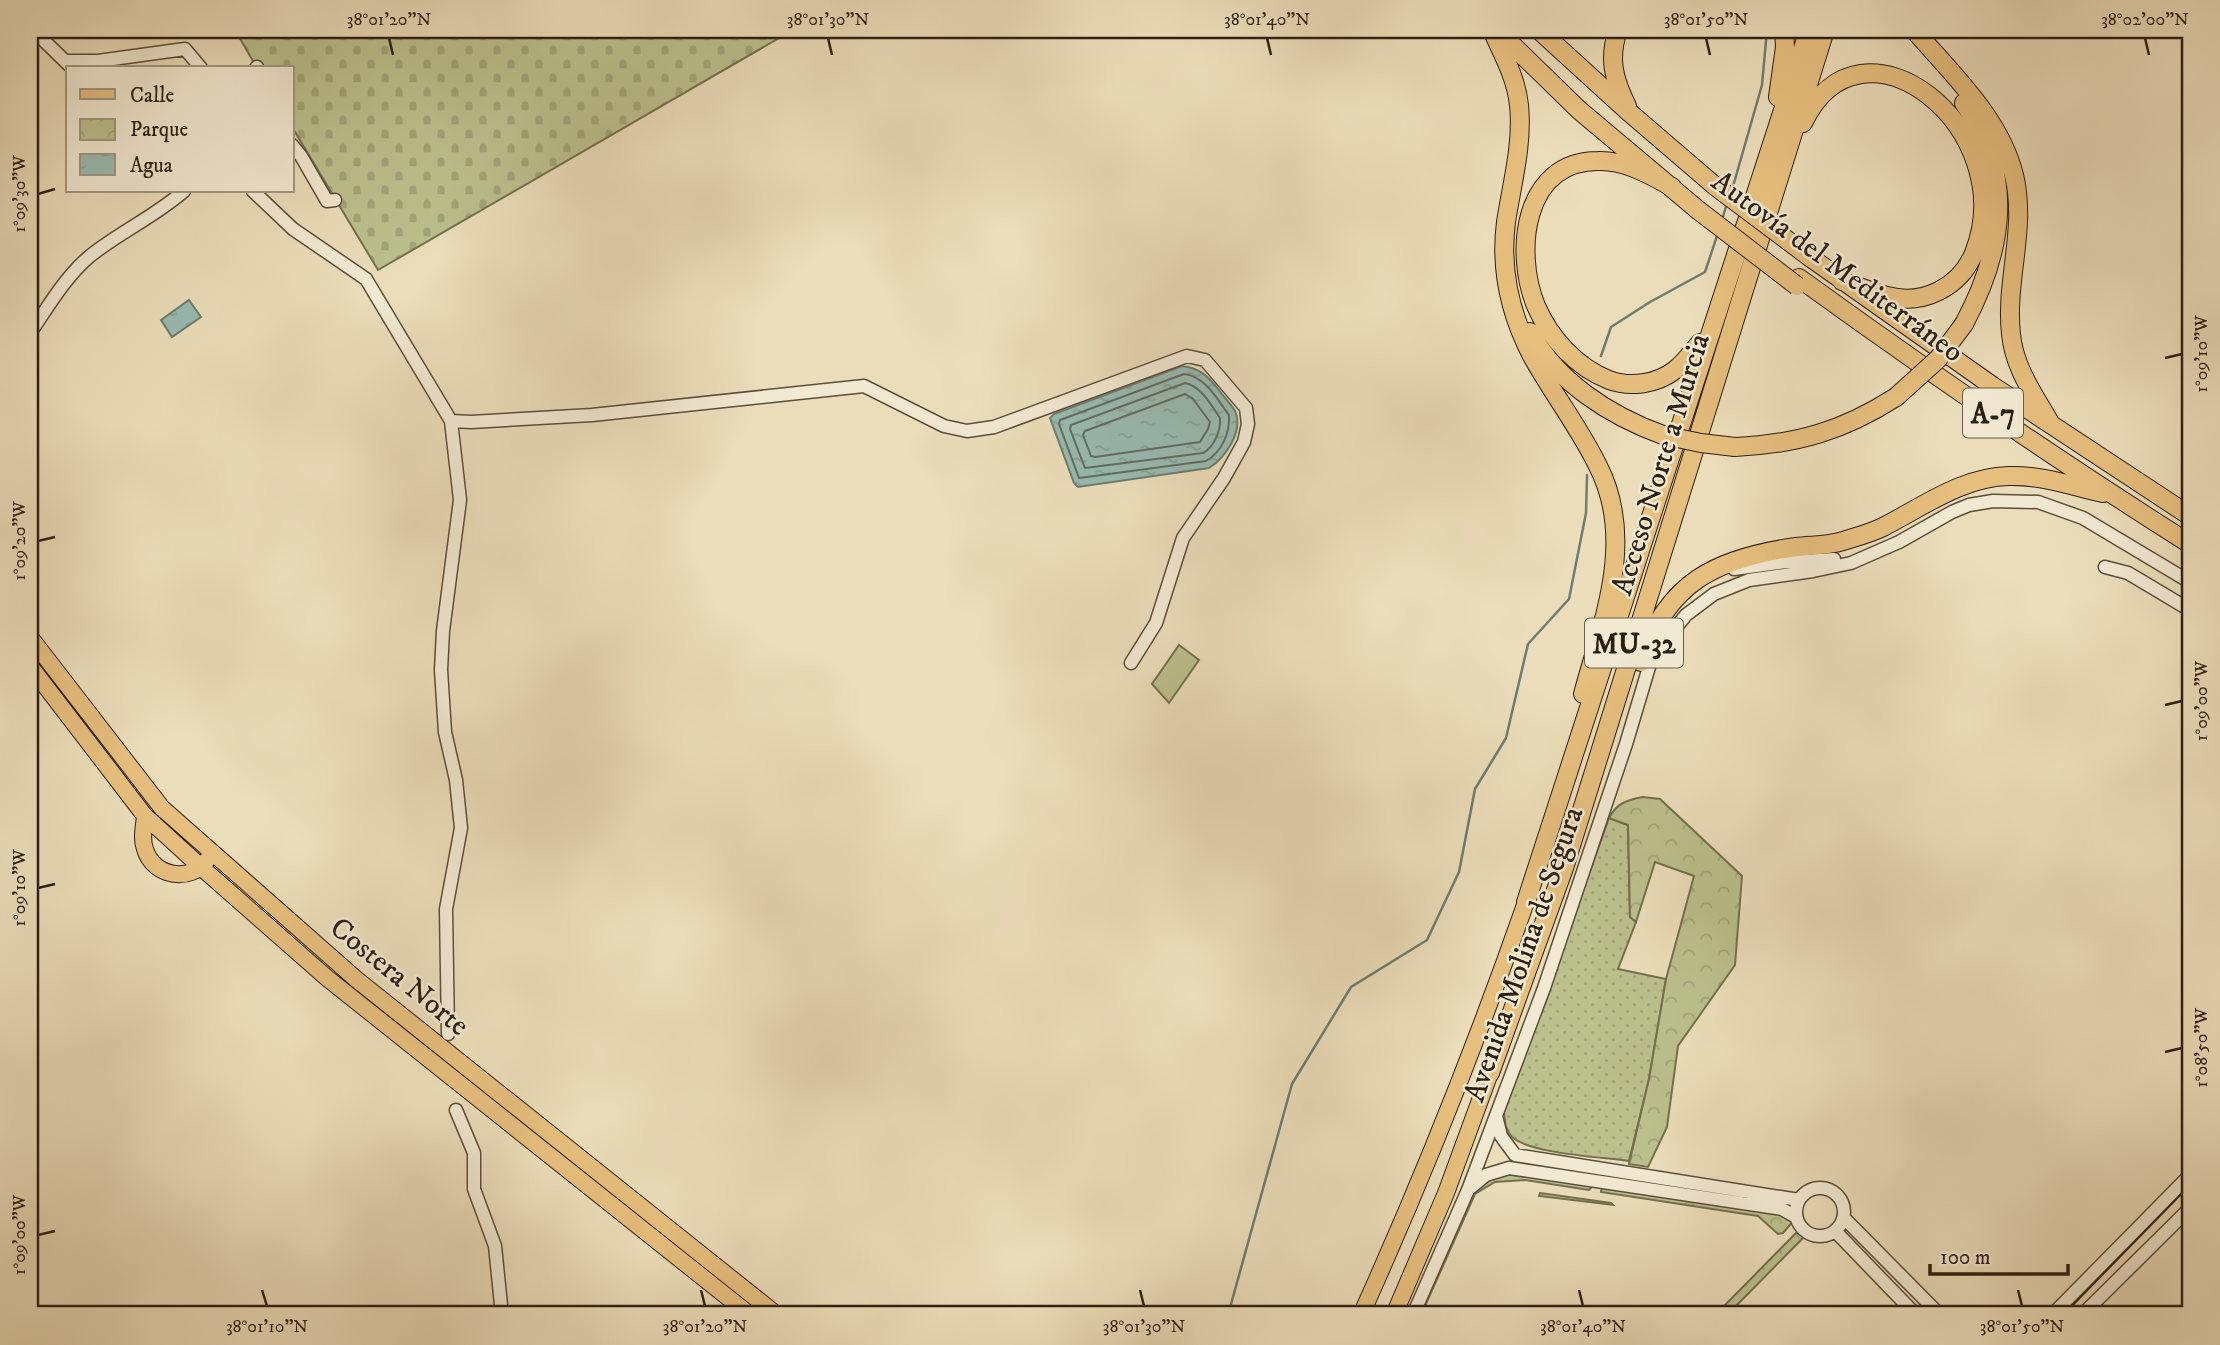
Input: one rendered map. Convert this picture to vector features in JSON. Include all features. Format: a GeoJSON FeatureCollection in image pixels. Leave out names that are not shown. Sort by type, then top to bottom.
{"type":"FeatureCollection","features":[{"type":"Feature","properties":{"kind":"highway"},"geometry":{"type":"LineString","coordinates":[[1495,30],[1579,110],[1672,187],[1700,206]]}},
{"type":"Feature","properties":{"kind":"highway"},"geometry":{"type":"LineString","coordinates":[[1495,30],[1513,74],[1519,107],[1518,149],[1504,245],[1504,273],[1509,295],[1522,338],[1599,467],[1615,523],[1616,553],[1610,595],[1568,759]]}},
{"type":"Feature","properties":{"kind":"highway","name":"Autovía del Mediterráneo"},"geometry":{"type":"LineString","coordinates":[[1509,30],[1613,130],[1700,206],[1798,282],[2190,544]]}},
{"type":"Feature","properties":{"kind":"highway","name":"Autovía del Mediterráneo"},"geometry":{"type":"LineString","coordinates":[[1539,30],[1715,186],[1811,258],[1994,387],[2190,516]]}},
{"type":"Feature","properties":{"kind":"highway"},"geometry":{"type":"LineString","coordinates":[[1618,30],[1612,64],[1614,76],[1630,113]]}},
{"type":"Feature","properties":{"kind":"highway"},"geometry":{"type":"LineString","coordinates":[[1777,97],[1785,47],[1784,30]]}},
{"type":"Feature","properties":{"kind":"highway"},"geometry":{"type":"LineString","coordinates":[[1526,902],[1568,759],[1777,97],[1802,30]]}},
{"type":"Feature","properties":{"kind":"highway","name":"Acceso Norte a Murcia"},"geometry":{"type":"LineString","coordinates":[[1526,902],[1810,30]]}},
{"type":"Feature","properties":{"kind":"highway","name":"Acceso Norte a Murcia"},"geometry":{"type":"LineString","coordinates":[[1490,1073],[1564,868],[1825,30]]}},
{"type":"Feature","properties":{"kind":"highway"},"geometry":{"type":"LineString","coordinates":[[1504,245],[1509,276],[1521,316],[1532,336],[1554,367],[1610,410],[1663,435],[1735,447],[1785,443],[1828,432],[1863,417],[1896,397],[1938,359],[1964,324],[1978,295],[1995,247],[1999,208],[1998,185],[1990,150],[1978,126],[1915,30]]}},
{"type":"Feature","properties":{"kind":"highway"},"geometry":{"type":"LineString","coordinates":[[1915,30],[1983,111],[2002,142],[2010,163],[2017,191],[2019,217],[2010,303],[2011,335],[2022,374],[2051,424]]}},
{"type":"Feature","properties":{"kind":"highway"},"geometry":{"type":"LineString","coordinates":[[1768,211],[1781,190],[1809,111],[1818,97],[1838,79],[1864,70],[1886,71],[1909,79],[1941,102],[1961,126],[1969,141],[1982,181],[1983,213],[1977,244],[1966,268],[1958,278],[1940,291],[1930,296],[1910,299],[1888,297],[1842,281]]}},
{"type":"Feature","properties":{"kind":"highway"},"geometry":{"type":"LineString","coordinates":[[1672,187],[1622,164],[1597,160],[1576,164],[1559,172],[1545,185],[1529,214],[1526,236],[1529,285],[1547,327],[1563,349],[1600,377],[1619,384],[1657,380],[1674,371],[1700,343]]}},
{"type":"Feature","properties":{"kind":"highway"},"geometry":{"type":"LineString","coordinates":[[1798,282],[1892,355],[2066,472],[2125,503]]}},
{"type":"Feature","properties":{"kind":"highway"},"geometry":{"type":"LineString","coordinates":[[1564,868],[1602,783],[1648,640],[1665,609],[1681,590],[1698,578],[1726,564],[1756,554],[1839,543],[1880,529],[1931,500],[1975,481],[2009,476],[2043,478],[2103,493]]}},
{"type":"Feature","properties":{"kind":"main road","name":"Costera Norte"},"geometry":{"type":"LineString","coordinates":[[30,637],[162,808],[356,979],[777,1315]]}},
{"type":"Feature","properties":{"kind":"main road","name":"Costera Norte"},"geometry":{"type":"LineString","coordinates":[[30,666],[145,816],[202,868],[327,978],[750,1315]]}},
{"type":"Feature","properties":{"kind":"main road"},"geometry":{"type":"LineString","coordinates":[[145,816],[145,852],[155,865],[168,873],[182,875],[202,868],[212,853]]}},
{"type":"Feature","properties":{"kind":"main road","name":"Avenida Molina de Segura"},"geometry":{"type":"LineString","coordinates":[[1361,1315],[1471,1056],[1526,902]]}},
{"type":"Feature","properties":{"kind":"main road","name":"Avenida Molina de Segura"},"geometry":{"type":"LineString","coordinates":[[1394,1315],[1446,1193],[1490,1073]]}},
{"type":"Feature","properties":{"kind":"street"},"geometry":{"type":"LineString","coordinates":[[33,30],[69,65],[185,49],[199,66]]}},
{"type":"Feature","properties":{"kind":"street"},"geometry":{"type":"LineString","coordinates":[[294,147],[327,201],[335,200]]}},
{"type":"Feature","properties":{"kind":"street"},"geometry":{"type":"LineString","coordinates":[[161,211],[174,192]]}},
{"type":"Feature","properties":{"kind":"street"},"geometry":{"type":"LineString","coordinates":[[30,333],[60,289],[88,258],[161,211],[183,192]]}},
{"type":"Feature","properties":{"kind":"street"},"geometry":{"type":"LineString","coordinates":[[254,192],[293,229],[366,279],[451,421],[460,500],[443,631],[441,670],[445,732],[456,780],[461,828],[446,909],[448,1034]]}},
{"type":"Feature","properties":{"kind":"street"},"geometry":{"type":"LineString","coordinates":[[451,421],[592,415],[864,386],[944,426],[967,431],[994,426],[1187,356],[1205,360],[1245,408],[1248,424],[1244,442],[1224,478],[1183,538],[1156,624],[1131,663]]}},
{"type":"Feature","properties":{"kind":"street"},"geometry":{"type":"LineString","coordinates":[[1698,578],[1743,566],[1824,561],[1889,547],[1969,505],[2012,500],[2038,502],[2097,524],[2190,582]]}},
{"type":"Feature","properties":{"kind":"street","name":"Avenida Molina de Segura"},"geometry":{"type":"LineString","coordinates":[[1413,1315],[1468,1190],[1544,988],[1626,744],[1652,657],[1686,615],[1714,594],[1749,580],[1813,571],[1851,562],[1889,547]]}},
{"type":"Feature","properties":{"kind":"street"},"geometry":{"type":"LineString","coordinates":[[2105,567],[2128,573],[2190,610]]}},
{"type":"Feature","properties":{"kind":"street"},"geometry":{"type":"LineString","coordinates":[[456,1110],[474,1153],[474,1189],[495,1246],[502,1315]]}},
{"type":"Feature","properties":{"kind":"street"},"geometry":{"type":"LineString","coordinates":[[1496,1116],[1501,1136],[1515,1155],[1799,1200]]}},
{"type":"Feature","properties":{"kind":"street"},"geometry":{"type":"LineString","coordinates":[[1468,1190],[1486,1175],[1509,1168],[1782,1209],[1796,1217],[1804,1231],[1812,1235],[1828,1236],[1836,1231],[1844,1218]]}},
{"type":"Feature","properties":{"kind":"street"},"geometry":{"type":"LineString","coordinates":[[2052,1315],[2190,1175]]}},
{"type":"Feature","properties":{"kind":"street"},"geometry":{"type":"LineString","coordinates":[[1796,1217],[1799,1200],[1812,1190],[1828,1189],[1836,1193],[1842,1202],[1844,1218],[1940,1315]]}},
{"type":"Feature","properties":{"kind":"street"},"geometry":{"type":"LineString","coordinates":[[2082,1315],[2190,1208]]}},
{"type":"Feature","properties":{"kind":"street"},"geometry":{"type":"LineString","coordinates":[[1836,1231],[1916,1315]]}},
{"type":"Feature","properties":{"kind":"green space"},"geometry":{"type":"Polygon","coordinates":[[[235,30],[793,30],[378,270],[294,130],[294,66],[256,66],[235,30]]]}},
{"type":"Feature","properties":{"kind":"green space"},"geometry":{"type":"Polygon","coordinates":[[[1179,645],[1199,660],[1169,703],[1152,684],[1179,645]]]}},
{"type":"Feature","properties":{"kind":"green space"},"geometry":{"type":"Polygon","coordinates":[[[1643,797],[1660,799],[1742,876],[1735,965],[1678,1046],[1667,1127],[1648,1167],[1629,1164],[1649,1079],[1666,979],[1694,876],[1655,862],[1636,922],[1630,917],[1628,825],[1609,818],[1623,803],[1643,797]]]}},
{"type":"Feature","properties":{"kind":"green space"},"geometry":{"type":"Polygon","coordinates":[[[1609,818],[1628,825],[1630,916],[1636,922],[1618,969],[1666,979],[1649,1079],[1629,1161],[1550,1151],[1521,1143],[1508,1131],[1504,1112],[1609,818]]]}},
{"type":"Feature","properties":{"kind":"green space"},"geometry":{"type":"Polygon","coordinates":[[[1516,1173],[1589,1184],[1592,1187],[1589,1190],[1525,1180],[1495,1182],[1475,1194],[1421,1315],[1417,1315],[1474,1190],[1496,1176],[1516,1173]]]}},
{"type":"Feature","properties":{"kind":"green space"},"geometry":{"type":"Polygon","coordinates":[[[1602,1186],[1785,1214],[1795,1219],[1783,1233],[1778,1234],[1758,1216],[1601,1192],[1602,1186]]]}},
{"type":"Feature","properties":{"kind":"green space"},"geometry":{"type":"Polygon","coordinates":[[[1540,1193],[1611,1203],[1613,1205],[1539,1196],[1540,1193]]]}},
{"type":"Feature","properties":{"kind":"green space"},"geometry":{"type":"Polygon","coordinates":[[[1800,1229],[1806,1235],[1730,1312],[1724,1312],[1723,1307],[1800,1229]]]}},
{"type":"Feature","properties":{"kind":"water"},"geometry":{"type":"Polygon","coordinates":[[[189,300],[201,317],[172,337],[161,320],[189,300]]]}},
{"type":"Feature","properties":{"kind":"water"},"geometry":{"type":"Polygon","coordinates":[[[1182,366],[1207,377],[1235,411],[1235,435],[1221,458],[1209,468],[1078,487],[1074,483],[1050,418],[1054,414],[1182,366]]]}},
{"type":"Feature","properties":{"kind":"waterway"},"geometry":{"type":"LineString","coordinates":[[1732,190],[1762,85],[1767,30]]}},
{"type":"Feature","properties":{"kind":"waterway"},"geometry":{"type":"LineString","coordinates":[[1722,220],[1727,203]]}},
{"type":"Feature","properties":{"kind":"waterway"},"geometry":{"type":"LineString","coordinates":[[1601,356],[1611,327],[1705,272],[1718,233]]}},
{"type":"Feature","properties":{"kind":"waterway"},"geometry":{"type":"LineString","coordinates":[[1228,1315],[1292,1084],[1351,987],[1427,940],[1459,872],[1475,789],[1506,738],[1528,644],[1569,599],[1586,513],[1587,475]]}},
{"type":"Feature","properties":{"kind":"tram line"},"geometry":{"type":"LineString","coordinates":[[2063,1315],[2190,1185]]}}]}
